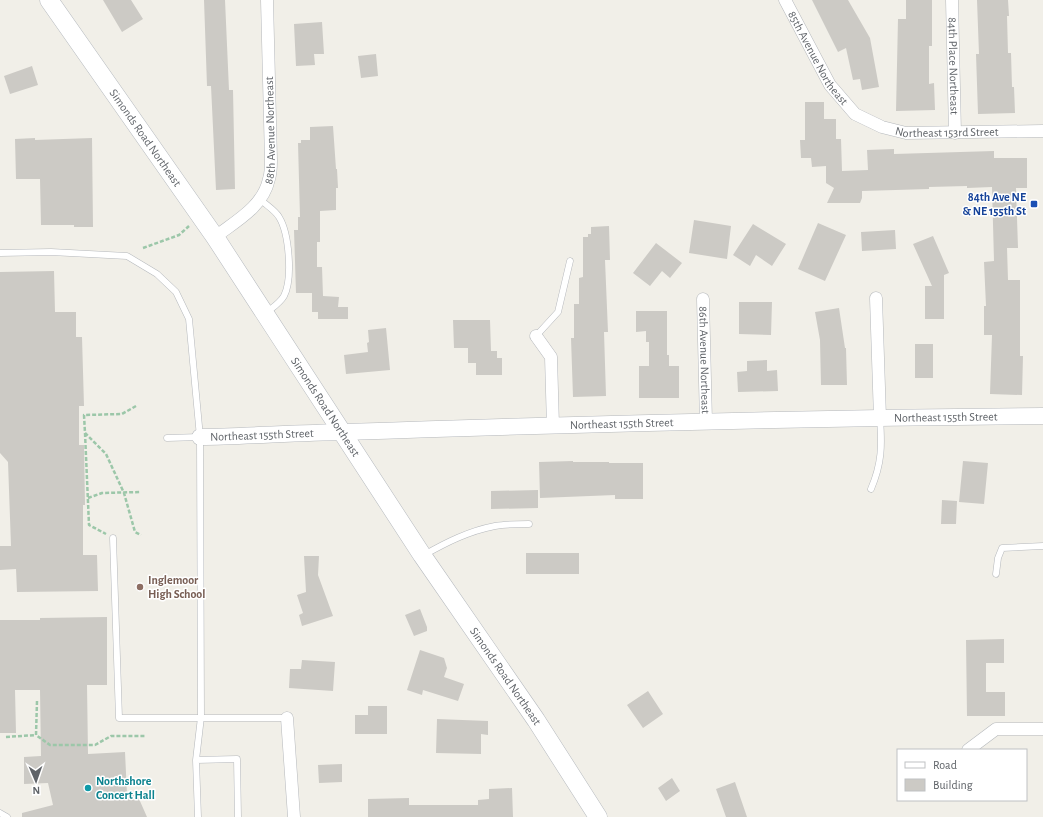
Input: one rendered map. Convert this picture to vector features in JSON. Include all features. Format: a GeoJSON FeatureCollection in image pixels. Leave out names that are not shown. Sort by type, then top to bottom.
{"type":"FeatureCollection","features":[{"type":"Feature","properties":{"kind":"main road","name":"Simonds Road Northeast"},"geometry":{"type":"LineString","coordinates":[[49,0],[215,237],[422,555],[536,720],[598,817]]}},
{"type":"Feature","properties":{"kind":"street","name":"88th Avenue Northeast"},"geometry":{"type":"LineString","coordinates":[[215,237],[248,213],[261,200],[269,180],[271,160],[267,0]]}},
{"type":"Feature","properties":{"kind":"street","name":"85th Avenue Northeast"},"geometry":{"type":"LineString","coordinates":[[785,0],[830,85],[855,114]]}},
{"type":"Feature","properties":{"kind":"street","name":"84th Place Northeast"},"geometry":{"type":"LineString","coordinates":[[952,0],[955,133]]}},
{"type":"Feature","properties":{"kind":"street","name":"Northeast 153rd Street"},"geometry":{"type":"LineString","coordinates":[[855,114],[882,127],[906,133],[1043,131]]}},
{"type":"Feature","properties":{"kind":"street"},"geometry":{"type":"LineString","coordinates":[[876,298],[880,418]]}},
{"type":"Feature","properties":{"kind":"street","name":"86th Avenue Northeast"},"geometry":{"type":"LineString","coordinates":[[703,299],[706,422]]}},
{"type":"Feature","properties":{"kind":"street"},"geometry":{"type":"LineString","coordinates":[[536,336],[551,357],[553,426]]}},
{"type":"Feature","properties":{"kind":"street","name":"Northeast 155th Street"},"geometry":{"type":"LineString","coordinates":[[200,437],[706,422],[1043,416]]}},
{"type":"Feature","properties":{"kind":"street"},"geometry":{"type":"LineString","coordinates":[[287,718],[294,817]]}},
{"type":"Feature","properties":{"kind":"street"},"geometry":{"type":"LineString","coordinates":[[969,749],[996,729],[1043,729]]}},
{"type":"Feature","properties":{"kind":"lane"},"geometry":{"type":"LineString","coordinates":[[261,200],[278,216],[285,232],[289,270],[284,296],[265,314]]}},
{"type":"Feature","properties":{"kind":"lane"},"geometry":{"type":"LineString","coordinates":[[0,253],[51,252],[127,256],[157,274],[176,292],[189,319],[200,437],[201,718],[196,760],[198,817]]}},
{"type":"Feature","properties":{"kind":"lane"},"geometry":{"type":"LineString","coordinates":[[536,336],[558,312],[570,261]]}},
{"type":"Feature","properties":{"kind":"lane"},"geometry":{"type":"LineString","coordinates":[[870,489],[877,474],[880,458],[880,418]]}},
{"type":"Feature","properties":{"kind":"lane"},"geometry":{"type":"LineString","coordinates":[[167,438],[200,437]]}},
{"type":"Feature","properties":{"kind":"lane"},"geometry":{"type":"LineString","coordinates":[[422,555],[461,536],[478,530],[496,526],[529,524]]}},
{"type":"Feature","properties":{"kind":"lane"},"geometry":{"type":"LineString","coordinates":[[113,538],[119,718],[287,718]]}},
{"type":"Feature","properties":{"kind":"lane"},"geometry":{"type":"LineString","coordinates":[[996,574],[998,558],[1002,548],[1043,546]]}},
{"type":"Feature","properties":{"kind":"lane"},"geometry":{"type":"LineString","coordinates":[[196,760],[237,759],[238,817]]}},
{"type":"Feature","properties":{"kind":"lane"},"geometry":{"type":"LineString","coordinates":[[0,813],[7,817]]}},
{"type":"Feature","properties":{"kind":"path"},"geometry":{"type":"LineString","coordinates":[[143,248],[179,236],[190,226]]}},
{"type":"Feature","properties":{"kind":"path"},"geometry":{"type":"LineString","coordinates":[[113,538],[90,525],[84,415],[122,414],[136,406]]}},
{"type":"Feature","properties":{"kind":"path"},"geometry":{"type":"LineString","coordinates":[[86,434],[106,454],[124,493],[135,532],[141,535]]}},
{"type":"Feature","properties":{"kind":"path"},"geometry":{"type":"LineString","coordinates":[[88,498],[102,493],[141,492]]}},
{"type":"Feature","properties":{"kind":"path"},"geometry":{"type":"LineString","coordinates":[[36,736],[37,701]]}},
{"type":"Feature","properties":{"kind":"path"},"geometry":{"type":"LineString","coordinates":[[6,736],[36,736],[50,745],[95,745],[111,736],[146,736]]}},
{"type":"Feature","properties":{"kind":"building"},"geometry":{"type":"Polygon","coordinates":[[[103,0],[131,0],[143,19],[122,32],[103,0]]]}},
{"type":"Feature","properties":{"kind":"building"},"geometry":{"type":"Polygon","coordinates":[[[204,0],[225,0],[229,90],[233,90],[235,189],[216,190],[211,86],[207,86],[204,0]]]}},
{"type":"Feature","properties":{"kind":"building"},"geometry":{"type":"Polygon","coordinates":[[[812,0],[848,0],[870,38],[879,87],[862,90],[860,79],[853,80],[846,48],[838,52],[812,0]]]}},
{"type":"Feature","properties":{"kind":"building"},"geometry":{"type":"Polygon","coordinates":[[[906,0],[932,0],[932,46],[929,46],[929,84],[934,83],[935,110],[896,111],[898,19],[906,19],[906,0]]]}},
{"type":"Feature","properties":{"kind":"building"},"geometry":{"type":"Polygon","coordinates":[[[977,0],[1008,0],[1008,53],[1011,53],[1012,87],[1014,87],[1015,113],[978,114],[976,54],[979,54],[977,0]]]}},
{"type":"Feature","properties":{"kind":"building"},"geometry":{"type":"Polygon","coordinates":[[[322,22],[324,54],[314,54],[315,65],[296,66],[294,24],[322,22]]]}},
{"type":"Feature","properties":{"kind":"building"},"geometry":{"type":"Polygon","coordinates":[[[376,54],[378,76],[361,78],[358,56],[376,54]]]}},
{"type":"Feature","properties":{"kind":"building"},"geometry":{"type":"Polygon","coordinates":[[[32,66],[38,85],[10,94],[4,76],[32,66]]]}},
{"type":"Feature","properties":{"kind":"building"},"geometry":{"type":"Polygon","coordinates":[[[805,102],[824,102],[824,119],[836,119],[836,139],[841,139],[842,171],[868,170],[867,150],[894,149],[894,154],[994,151],[994,158],[1027,158],[1027,188],[1016,188],[1018,248],[1007,248],[1008,280],[1020,280],[1020,356],[1023,356],[1022,395],[990,394],[992,335],[984,335],[984,306],[986,306],[984,262],[994,261],[992,187],[929,187],[929,189],[862,191],[860,203],[827,203],[834,188],[826,183],[826,166],[812,167],[811,158],[801,158],[800,140],[805,140],[805,102]]]}},
{"type":"Feature","properties":{"kind":"building"},"geometry":{"type":"Polygon","coordinates":[[[333,126],[338,188],[336,188],[336,210],[320,211],[320,242],[317,242],[317,267],[322,267],[323,296],[339,297],[338,307],[348,307],[348,319],[318,319],[318,312],[312,312],[312,293],[296,293],[294,230],[298,230],[298,217],[300,217],[298,143],[301,143],[301,140],[310,140],[310,127],[333,126]]]}},
{"type":"Feature","properties":{"kind":"building"},"geometry":{"type":"Polygon","coordinates":[[[35,138],[35,140],[92,138],[93,227],[74,227],[74,225],[41,225],[40,179],[16,179],[15,139],[35,138]]]}},
{"type":"Feature","properties":{"kind":"building"},"geometry":{"type":"Polygon","coordinates":[[[694,220],[731,226],[727,259],[689,253],[694,220]]]}},
{"type":"Feature","properties":{"kind":"building"},"geometry":{"type":"Polygon","coordinates":[[[818,223],[846,235],[825,281],[798,269],[818,223]]]}},
{"type":"Feature","properties":{"kind":"building"},"geometry":{"type":"Polygon","coordinates":[[[753,224],[786,244],[772,266],[756,255],[750,266],[733,255],[753,224]]]}},
{"type":"Feature","properties":{"kind":"building"},"geometry":{"type":"Polygon","coordinates":[[[609,226],[610,260],[605,260],[608,332],[604,332],[606,396],[573,397],[571,338],[574,338],[574,304],[579,304],[579,278],[583,277],[583,237],[588,237],[588,234],[591,234],[591,227],[609,226]]]}},
{"type":"Feature","properties":{"kind":"building"},"geometry":{"type":"Polygon","coordinates":[[[895,230],[896,249],[862,251],[861,232],[895,230]]]}},
{"type":"Feature","properties":{"kind":"building"},"geometry":{"type":"Polygon","coordinates":[[[933,236],[949,273],[944,275],[944,319],[925,319],[925,286],[932,286],[913,244],[933,236]]]}},
{"type":"Feature","properties":{"kind":"building"},"geometry":{"type":"Polygon","coordinates":[[[656,243],[682,263],[670,278],[662,271],[650,286],[633,273],[656,243]]]}},
{"type":"Feature","properties":{"kind":"building"},"geometry":{"type":"Polygon","coordinates":[[[54,271],[55,312],[76,312],[76,337],[82,337],[84,406],[79,406],[79,445],[84,445],[85,505],[83,505],[83,555],[97,555],[98,591],[17,592],[16,569],[0,570],[0,546],[11,546],[8,462],[0,453],[0,272],[54,271]]]}},
{"type":"Feature","properties":{"kind":"building"},"geometry":{"type":"Polygon","coordinates":[[[739,302],[772,302],[771,335],[739,334],[739,302]]]}},
{"type":"Feature","properties":{"kind":"building"},"geometry":{"type":"Polygon","coordinates":[[[839,308],[846,348],[847,385],[821,385],[820,340],[815,312],[839,308]]]}},
{"type":"Feature","properties":{"kind":"building"},"geometry":{"type":"Polygon","coordinates":[[[636,311],[667,311],[667,355],[669,355],[669,366],[679,366],[679,398],[639,398],[639,366],[649,366],[649,342],[646,342],[646,331],[636,332],[636,311]]]}},
{"type":"Feature","properties":{"kind":"building"},"geometry":{"type":"Polygon","coordinates":[[[453,320],[490,320],[491,351],[497,351],[497,358],[502,358],[502,375],[476,375],[476,363],[468,363],[468,348],[454,348],[453,320]]]}},
{"type":"Feature","properties":{"kind":"building"},"geometry":{"type":"Polygon","coordinates":[[[386,328],[390,370],[346,374],[344,355],[368,352],[368,330],[386,328]]]}},
{"type":"Feature","properties":{"kind":"building"},"geometry":{"type":"Polygon","coordinates":[[[915,344],[933,344],[933,378],[915,378],[915,344]]]}},
{"type":"Feature","properties":{"kind":"building"},"geometry":{"type":"Polygon","coordinates":[[[767,360],[767,371],[777,370],[778,391],[738,392],[737,372],[747,371],[747,361],[767,360]]]}},
{"type":"Feature","properties":{"kind":"building"},"geometry":{"type":"Polygon","coordinates":[[[573,461],[643,463],[643,499],[615,499],[615,495],[540,498],[539,462],[573,461]]]}},
{"type":"Feature","properties":{"kind":"building"},"geometry":{"type":"Polygon","coordinates":[[[963,461],[988,463],[984,504],[959,502],[963,461]]]}},
{"type":"Feature","properties":{"kind":"building"},"geometry":{"type":"Polygon","coordinates":[[[538,490],[538,508],[491,509],[491,491],[538,490]]]}},
{"type":"Feature","properties":{"kind":"building"},"geometry":{"type":"Polygon","coordinates":[[[942,500],[957,501],[956,524],[941,524],[942,500]]]}},
{"type":"Feature","properties":{"kind":"building"},"geometry":{"type":"Polygon","coordinates":[[[526,553],[579,553],[579,574],[526,574],[526,553]]]}},
{"type":"Feature","properties":{"kind":"building"},"geometry":{"type":"Polygon","coordinates":[[[304,556],[319,556],[318,575],[333,616],[302,626],[299,615],[303,613],[297,595],[306,592],[304,556]]]}},
{"type":"Feature","properties":{"kind":"building"},"geometry":{"type":"Polygon","coordinates":[[[420,609],[427,627],[427,631],[414,636],[405,615],[420,609]]]}},
{"type":"Feature","properties":{"kind":"building"},"geometry":{"type":"Polygon","coordinates":[[[107,617],[107,685],[87,685],[88,754],[125,752],[127,794],[136,792],[147,817],[22,817],[22,813],[53,805],[48,783],[24,784],[24,757],[41,756],[40,690],[15,690],[16,733],[0,733],[0,620],[107,617]]]}},
{"type":"Feature","properties":{"kind":"building"},"geometry":{"type":"Polygon","coordinates":[[[1004,639],[1004,663],[986,663],[986,692],[1005,692],[1005,716],[967,716],[966,640],[1004,639]]]}},
{"type":"Feature","properties":{"kind":"building"},"geometry":{"type":"Polygon","coordinates":[[[420,650],[444,658],[447,668],[444,677],[464,684],[458,701],[423,690],[422,695],[407,690],[420,650]]]}},
{"type":"Feature","properties":{"kind":"building"},"geometry":{"type":"Polygon","coordinates":[[[302,660],[335,662],[333,691],[289,688],[290,669],[301,669],[302,660]]]}},
{"type":"Feature","properties":{"kind":"building"},"geometry":{"type":"Polygon","coordinates":[[[648,691],[663,714],[643,728],[627,705],[648,691]]]}},
{"type":"Feature","properties":{"kind":"building"},"geometry":{"type":"Polygon","coordinates":[[[368,706],[387,706],[387,734],[355,734],[355,715],[368,715],[368,706]]]}},
{"type":"Feature","properties":{"kind":"building"},"geometry":{"type":"Polygon","coordinates":[[[437,719],[488,721],[488,735],[481,734],[481,754],[436,753],[437,719]]]}},
{"type":"Feature","properties":{"kind":"building"},"geometry":{"type":"Polygon","coordinates":[[[342,764],[342,782],[319,783],[318,765],[342,764]]]}},
{"type":"Feature","properties":{"kind":"building"},"geometry":{"type":"Polygon","coordinates":[[[672,778],[680,791],[666,801],[658,788],[672,778]]]}},
{"type":"Feature","properties":{"kind":"building"},"geometry":{"type":"Polygon","coordinates":[[[735,782],[747,817],[726,817],[716,789],[735,782]]]}},
{"type":"Feature","properties":{"kind":"building"},"geometry":{"type":"Polygon","coordinates":[[[512,788],[513,817],[368,817],[368,799],[409,798],[409,805],[478,805],[478,800],[489,799],[489,789],[512,788]]]}},
{"type":"Feature","properties":{"kind":"place","name":"84th Ave NE & NE 155th St"},"geometry":{"type":"Point","coordinates":[1034,204]}},
{"type":"Feature","properties":{"kind":"place","name":"Inglemoor High School"},"geometry":{"type":"Point","coordinates":[140,587]}},
{"type":"Feature","properties":{"kind":"place","name":"Northshore Concert Hall"},"geometry":{"type":"Point","coordinates":[88,788]}}]}
